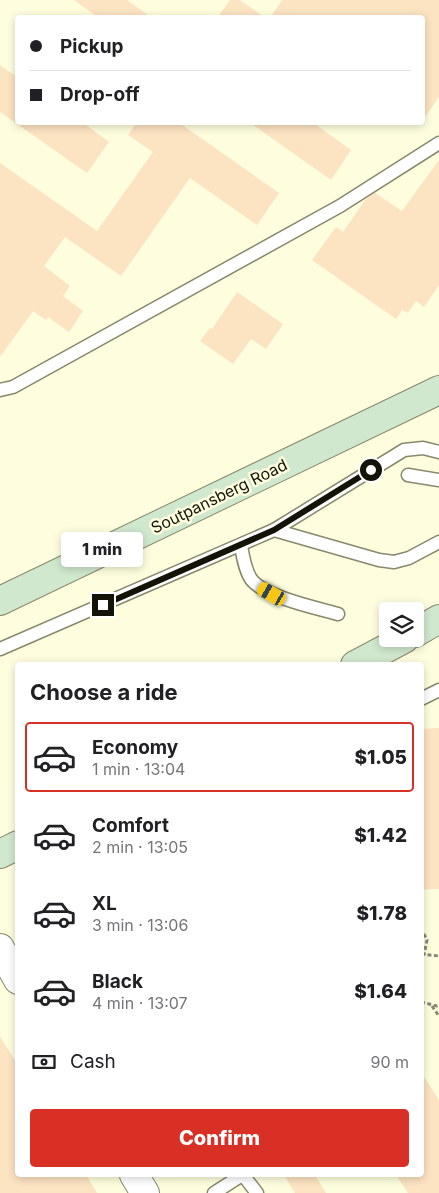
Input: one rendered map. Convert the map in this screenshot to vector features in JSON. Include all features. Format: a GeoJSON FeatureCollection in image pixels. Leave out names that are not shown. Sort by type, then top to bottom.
{"type":"FeatureCollection","features":[{"type":"Feature","properties":{"kind":"main road","name":"Soutpansberg Road"},"geometry":{"type":"LineString","coordinates":[[0,601],[439,390]]}},
{"type":"Feature","properties":{"kind":"main road"},"geometry":{"type":"LineString","coordinates":[[424,628],[439,619]]}},
{"type":"Feature","properties":{"kind":"main road"},"geometry":{"type":"LineString","coordinates":[[361,662],[389,647]]}},
{"type":"Feature","properties":{"kind":"main road"},"geometry":{"type":"LineString","coordinates":[[0,854],[15,846]]}},
{"type":"Feature","properties":{"kind":"street"},"geometry":{"type":"LineString","coordinates":[[0,948],[15,976]]}},
{"type":"Feature","properties":{"kind":"street"},"geometry":{"type":"LineString","coordinates":[[0,968],[15,980]]}},
{"type":"Feature","properties":{"kind":"street"},"geometry":{"type":"LineString","coordinates":[[135,1177],[145,1193]]}},
{"type":"Feature","properties":{"kind":"lane"},"geometry":{"type":"LineString","coordinates":[[0,390],[13,387],[340,206],[439,143]]}},
{"type":"Feature","properties":{"kind":"lane"},"geometry":{"type":"LineString","coordinates":[[0,649],[241,546],[274,530],[404,450],[423,448],[439,452]]}},
{"type":"Feature","properties":{"kind":"lane"},"geometry":{"type":"LineString","coordinates":[[408,474],[439,480]]}},
{"type":"Feature","properties":{"kind":"lane"},"geometry":{"type":"LineString","coordinates":[[274,530],[379,560],[394,562],[409,558],[439,542]]}},
{"type":"Feature","properties":{"kind":"lane"},"geometry":{"type":"LineString","coordinates":[[241,546],[247,571],[258,586],[272,594],[338,614]]}},
{"type":"Feature","properties":{"kind":"lane"},"geometry":{"type":"LineString","coordinates":[[424,698],[439,690]]}},
{"type":"Feature","properties":{"kind":"lane"},"geometry":{"type":"LineString","coordinates":[[214,1193],[240,1177]]}},
{"type":"Feature","properties":{"kind":"lane"},"geometry":{"type":"LineString","coordinates":[[245,1177],[257,1193]]}},
{"type":"Feature","properties":{"kind":"path"},"geometry":{"type":"LineString","coordinates":[[424,934],[427,940],[424,950]]}},
{"type":"Feature","properties":{"kind":"path"},"geometry":{"type":"LineString","coordinates":[[424,954],[439,956]]}},
{"type":"Feature","properties":{"kind":"path"},"geometry":{"type":"LineString","coordinates":[[424,1003],[439,1005]]}},
{"type":"Feature","properties":{"kind":"path"},"geometry":{"type":"LineString","coordinates":[[432,1005],[439,1016]]}},
{"type":"Feature","properties":{"kind":"building"},"geometry":{"type":"Polygon","coordinates":[[[74,0],[127,0],[148,15],[95,15],[74,0]]]}},
{"type":"Feature","properties":{"kind":"building"},"geometry":{"type":"Polygon","coordinates":[[[230,0],[240,0],[261,15],[219,15],[230,0]]]}},
{"type":"Feature","properties":{"kind":"building"},"geometry":{"type":"Polygon","coordinates":[[[282,0],[439,0],[439,97],[425,117],[425,15],[272,15],[282,0]]]}},
{"type":"Feature","properties":{"kind":"building"},"geometry":{"type":"Polygon","coordinates":[[[0,65],[15,76],[15,123],[0,112],[0,65]]]}},
{"type":"Feature","properties":{"kind":"building"},"geometry":{"type":"Polygon","coordinates":[[[19,125],[86,125],[109,142],[87,173],[19,125]]]}},
{"type":"Feature","properties":{"kind":"building"},"geometry":{"type":"Polygon","coordinates":[[[135,125],[182,125],[279,193],[257,225],[190,178],[121,276],[65,237],[44,266],[70,286],[63,296],[83,311],[69,332],[48,317],[46,320],[33,311],[0,357],[0,163],[97,231],[153,152],[128,135],[135,125]]]}},
{"type":"Feature","properties":{"kind":"building"},"geometry":{"type":"Polygon","coordinates":[[[253,125],[316,125],[351,150],[331,180],[253,125]]]}},
{"type":"Feature","properties":{"kind":"building"},"geometry":{"type":"Polygon","coordinates":[[[439,160],[439,285],[424,307],[416,301],[408,313],[402,310],[396,319],[312,260],[336,227],[343,232],[366,199],[375,193],[402,211],[439,160]]]}},
{"type":"Feature","properties":{"kind":"building"},"geometry":{"type":"Polygon","coordinates":[[[237,292],[283,324],[266,349],[251,339],[233,364],[200,341],[210,328],[212,329],[237,292]]]}},
{"type":"Feature","properties":{"kind":"building"},"geometry":{"type":"Polygon","coordinates":[[[439,728],[439,889],[424,890],[424,729],[439,728]]]}},
{"type":"Feature","properties":{"kind":"building"},"geometry":{"type":"Polygon","coordinates":[[[0,1037],[15,1060],[15,1177],[87,1177],[97,1193],[0,1193],[0,1037]]]}},
{"type":"Feature","properties":{"kind":"building"},"geometry":{"type":"Polygon","coordinates":[[[424,1077],[439,1100],[439,1193],[408,1193],[397,1177],[424,1177],[424,1077]]]}},
{"type":"Feature","properties":{"kind":"building"},"geometry":{"type":"Polygon","coordinates":[[[285,1177],[316,1177],[326,1193],[295,1193],[285,1177]]]}},
{"type":"Feature","properties":{"kind":"route"},"geometry":{"type":"LineString","coordinates":[[103,605],[274,530],[371,470]]}}]}
